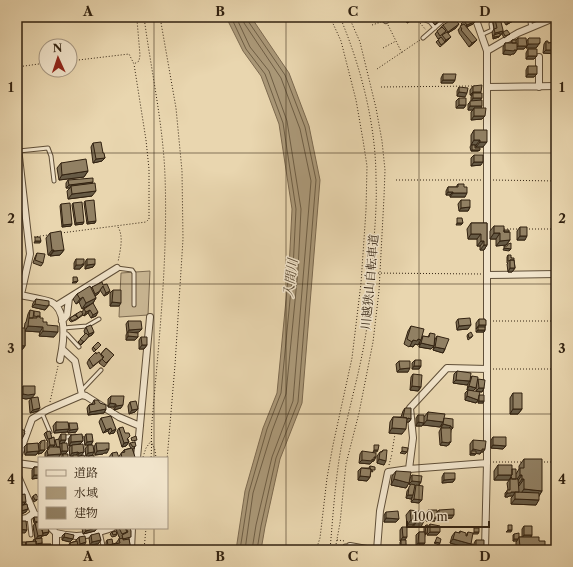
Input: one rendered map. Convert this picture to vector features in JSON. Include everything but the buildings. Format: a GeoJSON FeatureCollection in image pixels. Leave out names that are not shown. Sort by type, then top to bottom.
{"type":"FeatureCollection","features":[{"type":"Feature","properties":{"kind":"street"},"geometry":{"type":"LineString","coordinates":[[475,17],[487,51],[487,463],[485,550]]}},
{"type":"Feature","properties":{"kind":"street"},"geometry":{"type":"LineString","coordinates":[[487,51],[518,33],[556,17]]}},
{"type":"Feature","properties":{"kind":"street"},"geometry":{"type":"LineString","coordinates":[[539,57],[539,87]]}},
{"type":"Feature","properties":{"kind":"street"},"geometry":{"type":"LineString","coordinates":[[487,87],[556,86]]}},
{"type":"Feature","properties":{"kind":"street"},"geometry":{"type":"LineString","coordinates":[[17,139],[30,254],[17,302]]}},
{"type":"Feature","properties":{"kind":"street"},"geometry":{"type":"LineString","coordinates":[[56,306],[117,268]]}},
{"type":"Feature","properties":{"kind":"street"},"geometry":{"type":"LineString","coordinates":[[487,275],[556,274]]}},
{"type":"Feature","properties":{"kind":"street"},"geometry":{"type":"LineString","coordinates":[[20,295],[51,302],[56,306],[61,315],[64,331],[60,360]]}},
{"type":"Feature","properties":{"kind":"street"},"geometry":{"type":"LineString","coordinates":[[62,321],[67,314],[69,298]]}},
{"type":"Feature","properties":{"kind":"street"},"geometry":{"type":"LineString","coordinates":[[137,457],[150,317]]}},
{"type":"Feature","properties":{"kind":"street"},"geometry":{"type":"LineString","coordinates":[[62,349],[75,360],[82,393],[119,417],[140,426]]}},
{"type":"Feature","properties":{"kind":"street"},"geometry":{"type":"LineString","coordinates":[[409,469],[413,438],[410,408],[447,368],[487,369]]}},
{"type":"Feature","properties":{"kind":"street"},"geometry":{"type":"LineString","coordinates":[[17,460],[32,419],[44,411],[82,393]]}},
{"type":"Feature","properties":{"kind":"street"},"geometry":{"type":"LineString","coordinates":[[17,463],[38,466]]}},
{"type":"Feature","properties":{"kind":"street"},"geometry":{"type":"LineString","coordinates":[[377,550],[380,511],[388,472],[487,463]]}},
{"type":"Feature","properties":{"kind":"street"},"geometry":{"type":"LineString","coordinates":[[17,474],[34,516],[17,520]]}},
{"type":"Feature","properties":{"kind":"street"},"geometry":{"type":"LineString","coordinates":[[51,529],[56,533],[80,537],[109,529]]}},
{"type":"Feature","properties":{"kind":"street"},"geometry":{"type":"LineString","coordinates":[[131,550],[132,529]]}},
{"type":"Feature","properties":{"kind":"street"},"geometry":{"type":"LineString","coordinates":[[56,533],[56,550]]}},
{"type":"Feature","properties":{"kind":"street"},"geometry":{"type":"LineString","coordinates":[[350,546],[372,550]]}},
{"type":"Feature","properties":{"kind":"lane"},"geometry":{"type":"LineString","coordinates":[[421,17],[430,22],[435,28]]}},
{"type":"Feature","properties":{"kind":"lane"},"geometry":{"type":"LineString","coordinates":[[423,38],[447,17]]}},
{"type":"Feature","properties":{"kind":"lane"},"geometry":{"type":"LineString","coordinates":[[529,17],[531,27]]}},
{"type":"Feature","properties":{"kind":"lane"},"geometry":{"type":"LineString","coordinates":[[481,35],[492,30],[491,24]]}},
{"type":"Feature","properties":{"kind":"lane"},"geometry":{"type":"LineString","coordinates":[[19,151],[48,148],[51,156],[54,181]]}},
{"type":"Feature","properties":{"kind":"lane"},"geometry":{"type":"LineString","coordinates":[[117,268],[132,270],[134,273],[134,305]]}},
{"type":"Feature","properties":{"kind":"lane"},"geometry":{"type":"LineString","coordinates":[[64,331],[87,326],[99,319]]}},
{"type":"Feature","properties":{"kind":"lane"},"geometry":{"type":"LineString","coordinates":[[64,331],[79,346]]}},
{"type":"Feature","properties":{"kind":"lane"},"geometry":{"type":"LineString","coordinates":[[82,393],[101,370]]}},
{"type":"Feature","properties":{"kind":"lane"},"geometry":{"type":"LineString","coordinates":[[44,411],[50,432]]}},
{"type":"Feature","properties":{"kind":"lane"},"geometry":{"type":"LineString","coordinates":[[68,457],[66,437],[81,435],[84,457]]}},
{"type":"Feature","properties":{"kind":"lane"},"geometry":{"type":"LineString","coordinates":[[31,535],[34,516]]}},
{"type":"Feature","properties":{"kind":"lane"},"geometry":{"type":"LineString","coordinates":[[100,532],[104,550]]}},
{"type":"Feature","properties":{"kind":"lane"},"geometry":{"type":"LineString","coordinates":[[344,550],[345,546],[350,546]]}},
{"type":"Feature","properties":{"kind":"path"},"geometry":{"type":"LineString","coordinates":[[134,64],[139,61],[140,55],[138,17]]}},
{"type":"Feature","properties":{"kind":"path"},"geometry":{"type":"LineString","coordinates":[[144,17],[161,128],[165,176],[162,312],[151,441],[151,457]]}},
{"type":"Feature","properties":{"kind":"path"},"geometry":{"type":"LineString","coordinates":[[160,17],[176,108],[182,186],[182,246],[174,385],[167,457]]}},
{"type":"Feature","properties":{"kind":"path"},"geometry":{"type":"LineString","coordinates":[[316,550],[320,538],[328,471],[352,358],[361,283],[366,210],[367,166],[356,100],[340,42],[330,17]]}},
{"type":"Feature","properties":{"kind":"path"},"geometry":{"type":"LineString","coordinates":[[330,550],[336,480],[365,338],[372,273],[376,178],[374,147],[358,66],[340,17]]}},
{"type":"Feature","properties":{"kind":"path","name":"川越狭山自転車道"},"geometry":{"type":"LineString","coordinates":[[335,550],[340,523],[346,464],[359,413],[373,342],[380,274],[384,170],[382,141],[368,74],[360,42],[349,17]]}},
{"type":"Feature","properties":{"kind":"path"},"geometry":{"type":"LineString","coordinates":[[372,25],[385,18],[402,53]]}},
{"type":"Feature","properties":{"kind":"path"},"geometry":{"type":"LineString","coordinates":[[417,19],[429,33]]}},
{"type":"Feature","properties":{"kind":"path"},"geometry":{"type":"LineString","coordinates":[[377,69],[423,38]]}},
{"type":"Feature","properties":{"kind":"path"},"geometry":{"type":"LineString","coordinates":[[384,48],[396,41]]}},
{"type":"Feature","properties":{"kind":"path"},"geometry":{"type":"LineString","coordinates":[[58,234],[146,222],[149,219],[149,169],[134,64],[129,54],[78,60]]}},
{"type":"Feature","properties":{"kind":"path"},"geometry":{"type":"LineString","coordinates":[[17,67],[38,65]]}},
{"type":"Feature","properties":{"kind":"path"},"geometry":{"type":"LineString","coordinates":[[381,87],[477,86]]}},
{"type":"Feature","properties":{"kind":"path"},"geometry":{"type":"LineString","coordinates":[[396,180],[556,181]]}},
{"type":"Feature","properties":{"kind":"path"},"geometry":{"type":"LineString","coordinates":[[117,226],[121,231],[117,268]]}},
{"type":"Feature","properties":{"kind":"path"},"geometry":{"type":"LineString","coordinates":[[502,229],[556,229]]}},
{"type":"Feature","properties":{"kind":"path"},"geometry":{"type":"LineString","coordinates":[[29,237],[51,235]]}},
{"type":"Feature","properties":{"kind":"path"},"geometry":{"type":"LineString","coordinates":[[372,273],[487,275]]}},
{"type":"Feature","properties":{"kind":"path"},"geometry":{"type":"LineString","coordinates":[[487,321],[556,321]]}},
{"type":"Feature","properties":{"kind":"path"},"geometry":{"type":"LineString","coordinates":[[44,411],[50,401],[60,360]]}},
{"type":"Feature","properties":{"kind":"path"},"geometry":{"type":"LineString","coordinates":[[487,369],[556,369]]}},
{"type":"Feature","properties":{"kind":"path"},"geometry":{"type":"LineString","coordinates":[[392,452],[395,434]]}},
{"type":"Feature","properties":{"kind":"path"},"geometry":{"type":"LineString","coordinates":[[143,457],[146,448],[151,441]]}},
{"type":"Feature","properties":{"kind":"path"},"geometry":{"type":"LineString","coordinates":[[151,441],[155,450],[156,457]]}},
{"type":"Feature","properties":{"kind":"path"},"geometry":{"type":"LineString","coordinates":[[388,472],[392,454]]}},
{"type":"Feature","properties":{"kind":"path"},"geometry":{"type":"LineString","coordinates":[[487,463],[528,462]]}},
{"type":"Feature","properties":{"kind":"path"},"geometry":{"type":"LineString","coordinates":[[542,462],[556,462]]}},
{"type":"Feature","properties":{"kind":"path"},"geometry":{"type":"LineString","coordinates":[[144,550],[146,529]]}},
{"type":"Feature","properties":{"kind":"path"},"geometry":{"type":"LineString","coordinates":[[337,540],[344,541]]}},
{"type":"Feature","properties":{"kind":"path"},"geometry":{"type":"LineString","coordinates":[[293,550],[298,547],[304,547],[310,550]]}},
{"type":"Feature","properties":{"kind":"shaded area"},"geometry":{"type":"Polygon","coordinates":[[[150,271],[148,315],[119,317],[121,273],[150,271]]]}},
{"type":"Feature","properties":{"kind":"water","name":"入間川"},"geometry":{"type":"Polygon","coordinates":[[[226,17],[251,17],[289,73],[309,126],[320,180],[302,403],[280,459],[261,550],[236,550],[245,491],[263,428],[277,393],[289,269],[292,209],[279,124],[261,76],[243,51],[226,17]]]}}]}
